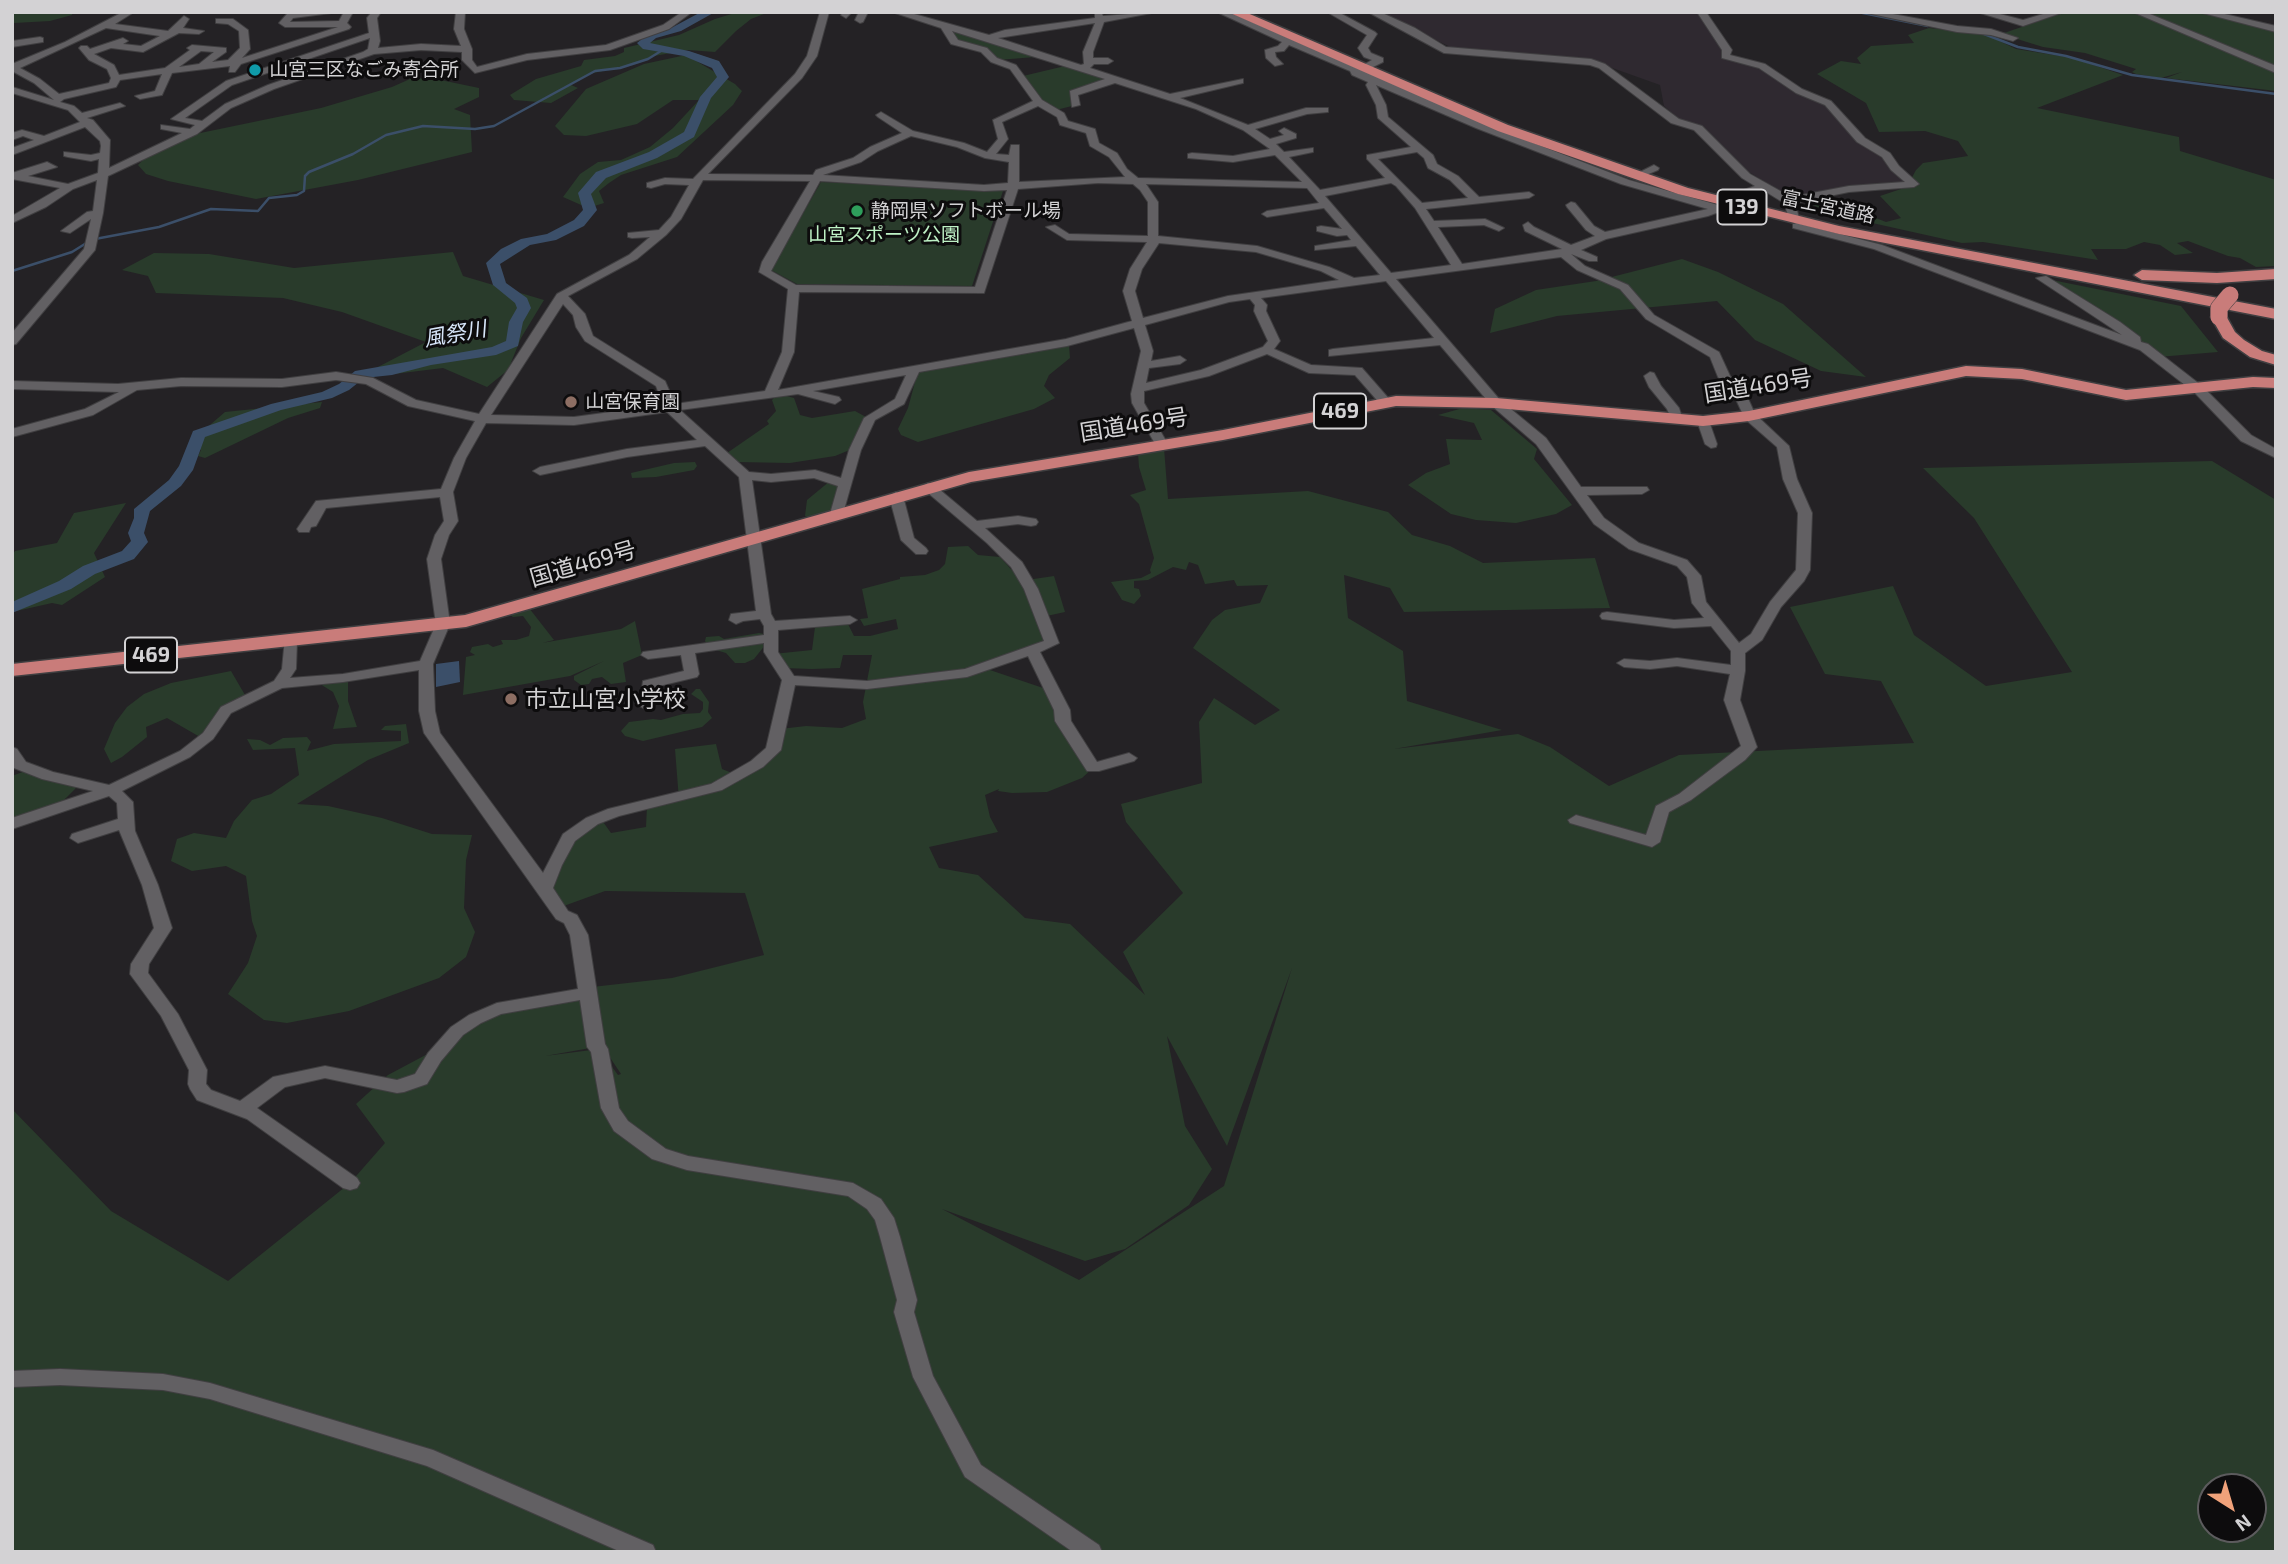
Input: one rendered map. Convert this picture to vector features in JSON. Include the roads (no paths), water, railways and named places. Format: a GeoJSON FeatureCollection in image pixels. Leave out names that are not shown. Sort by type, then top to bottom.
{"type":"FeatureCollection","features":[{"type":"Feature","properties":{"kind":"highway","name":"富士宮道路"},"geometry":{"type":"LineString","coordinates":[[1234,12],[1562,150],[1649,181],[1801,223],[2276,314]]}},
{"type":"Feature","properties":{"kind":"highway"},"geometry":{"type":"LineString","coordinates":[[1801,223],[1982,253],[2142,275],[2217,278],[2276,274]]}},
{"type":"Feature","properties":{"kind":"highway"},"geometry":{"type":"LineString","coordinates":[[2066,274],[2276,321]]}},
{"type":"Feature","properties":{"kind":"highway"},"geometry":{"type":"LineString","coordinates":[[2276,281],[2232,296],[2222,317],[2229,335],[2238,343],[2256,354],[2276,358]]}},
{"type":"Feature","properties":{"kind":"highway","name":"国道469号"},"geometry":{"type":"LineString","coordinates":[[12,670],[443,624],[495,614],[928,487],[1020,467],[1163,446],[1386,402],[1425,400],[1496,403],[1644,423],[1749,416],[1966,371],[2022,374],[2126,395],[2276,383]]}},
{"type":"Feature","properties":{"kind":"street"},"geometry":{"type":"LineString","coordinates":[[12,341],[89,250],[98,214],[100,175],[106,140],[84,118],[56,102],[13,67],[79,39],[130,12]]}},
{"type":"Feature","properties":{"kind":"street"},"geometry":{"type":"LineString","coordinates":[[335,12],[290,16],[284,23],[344,25],[373,31]]}},
{"type":"Feature","properties":{"kind":"street"},"geometry":{"type":"LineString","coordinates":[[116,78],[235,62],[344,25],[349,12]]}},
{"type":"Feature","properties":{"kind":"street"},"geometry":{"type":"LineString","coordinates":[[372,51],[372,18],[377,12]]}},
{"type":"Feature","properties":{"kind":"street"},"geometry":{"type":"LineString","coordinates":[[461,12],[459,29],[467,49],[467,60],[475,70],[527,57],[617,45],[666,27],[688,12]]}},
{"type":"Feature","properties":{"kind":"street"},"geometry":{"type":"LineString","coordinates":[[825,12],[812,56],[799,76],[697,180],[676,219],[662,233],[633,257],[580,283],[561,296],[481,419],[446,492],[451,521],[442,534],[434,559],[443,624],[426,664],[428,711],[432,733],[562,915],[571,919],[579,935],[596,1047],[599,1049],[610,1108],[621,1126],[639,1142],[659,1154],[687,1163],[853,1189],[874,1204],[884,1219],[890,1237],[907,1300],[904,1312],[923,1377],[973,1471],[1091,1552]]}},
{"type":"Feature","properties":{"kind":"street"},"geometry":{"type":"LineString","coordinates":[[896,12],[1085,65],[1113,80],[1247,128],[1277,150],[1496,403],[1541,441],[1599,521],[1634,546],[1682,563],[1695,576],[1699,603],[1738,651],[1738,671],[1731,700],[1749,747],[1740,757],[1685,797],[1662,810],[1652,842],[1576,820]]}},
{"type":"Feature","properties":{"kind":"street"},"geometry":{"type":"LineString","coordinates":[[1085,65],[1092,12]]}},
{"type":"Feature","properties":{"kind":"street"},"geometry":{"type":"LineString","coordinates":[[989,38],[1028,30],[1088,29],[1099,16],[1153,12]]}},
{"type":"Feature","properties":{"kind":"street"},"geometry":{"type":"LineString","coordinates":[[1221,12],[1355,70],[1354,73],[1373,81],[1631,179],[1727,205]]}},
{"type":"Feature","properties":{"kind":"street"},"geometry":{"type":"LineString","coordinates":[[1331,12],[1372,34],[1363,48],[1367,55],[1380,60],[1368,66]]}},
{"type":"Feature","properties":{"kind":"street"},"geometry":{"type":"LineString","coordinates":[[1372,12],[1412,30],[1444,50],[1591,62],[1602,66],[1675,121],[1698,128],[1746,176],[1789,201],[1801,223],[1878,247],[2144,347]]}},
{"type":"Feature","properties":{"kind":"street"},"geometry":{"type":"LineString","coordinates":[[1701,12],[1727,50],[1725,56],[1762,66],[1799,91],[1828,103],[1860,141],[1886,155],[1895,168],[1914,184],[1849,189],[1789,201]]}},
{"type":"Feature","properties":{"kind":"street"},"geometry":{"type":"LineString","coordinates":[[1866,12],[2013,38]]}},
{"type":"Feature","properties":{"kind":"street"},"geometry":{"type":"LineString","coordinates":[[1981,12],[2023,23],[2060,12]]}},
{"type":"Feature","properties":{"kind":"street"},"geometry":{"type":"LineString","coordinates":[[2137,12],[2276,71]]}},
{"type":"Feature","properties":{"kind":"street"},"geometry":{"type":"LineString","coordinates":[[2202,12],[2276,29]]}},
{"type":"Feature","properties":{"kind":"street"},"geometry":{"type":"LineString","coordinates":[[1017,16],[1028,30]]}},
{"type":"Feature","properties":{"kind":"street"},"geometry":{"type":"LineString","coordinates":[[120,19],[144,21],[130,28]]}},
{"type":"Feature","properties":{"kind":"street"},"geometry":{"type":"LineString","coordinates":[[114,46],[143,49],[173,32],[184,19]]}},
{"type":"Feature","properties":{"kind":"street"},"geometry":{"type":"LineString","coordinates":[[219,21],[230,21],[243,30],[245,48],[231,71],[271,87]]}},
{"type":"Feature","properties":{"kind":"street"},"geometry":{"type":"LineString","coordinates":[[937,23],[952,34],[954,42],[984,50],[994,60],[1013,67],[1039,102],[1061,115],[1064,123],[1091,131],[1094,144],[1113,155],[1123,172],[1135,180],[1153,202],[1153,239],[1136,269],[1129,291],[1147,351],[1138,403],[1163,446]]}},
{"type":"Feature","properties":{"kind":"street"},"geometry":{"type":"LineString","coordinates":[[106,25],[173,32],[199,31]]}},
{"type":"Feature","properties":{"kind":"street"},"geometry":{"type":"LineString","coordinates":[[88,53],[114,46],[144,30]]}},
{"type":"Feature","properties":{"kind":"street"},"geometry":{"type":"LineString","coordinates":[[204,124],[176,119],[229,83],[373,31]]}},
{"type":"Feature","properties":{"kind":"street"},"geometry":{"type":"LineString","coordinates":[[12,90],[56,102],[89,85],[113,85],[116,78],[111,67],[92,58],[79,39]]}},
{"type":"Feature","properties":{"kind":"street"},"geometry":{"type":"LineString","coordinates":[[12,44],[40,40]]}},
{"type":"Feature","properties":{"kind":"street"},"geometry":{"type":"LineString","coordinates":[[1278,64],[1271,58],[1270,50],[1281,49],[1287,41]]}},
{"type":"Feature","properties":{"kind":"street"},"geometry":{"type":"LineString","coordinates":[[297,43],[322,51]]}},
{"type":"Feature","properties":{"kind":"street"},"geometry":{"type":"LineString","coordinates":[[140,96],[159,93],[169,69],[192,46]]}},
{"type":"Feature","properties":{"kind":"street"},"geometry":{"type":"LineString","coordinates":[[173,54],[192,46],[223,50],[206,65],[202,80]]}},
{"type":"Feature","properties":{"kind":"street"},"geometry":{"type":"LineString","coordinates":[[12,220],[42,205],[68,187],[193,132],[228,106],[271,87],[347,63],[372,51],[421,47],[467,49]]}},
{"type":"Feature","properties":{"kind":"street"},"geometry":{"type":"LineString","coordinates":[[12,55],[56,62]]}},
{"type":"Feature","properties":{"kind":"street"},"geometry":{"type":"LineString","coordinates":[[1085,65],[1108,61]]}},
{"type":"Feature","properties":{"kind":"street"},"geometry":{"type":"LineString","coordinates":[[1075,105],[1073,93],[1113,80]]}},
{"type":"Feature","properties":{"kind":"street"},"geometry":{"type":"LineString","coordinates":[[1169,98],[1240,81]]}},
{"type":"Feature","properties":{"kind":"street"},"geometry":{"type":"LineString","coordinates":[[1373,81],[1371,85],[1383,118],[1429,157],[1432,166],[1454,178],[1476,200]]}},
{"type":"Feature","properties":{"kind":"street"},"geometry":{"type":"LineString","coordinates":[[25,104],[96,101]]}},
{"type":"Feature","properties":{"kind":"street"},"geometry":{"type":"LineString","coordinates":[[989,156],[1003,139],[997,122],[1000,118],[1039,102]]}},
{"type":"Feature","properties":{"kind":"street"},"geometry":{"type":"LineString","coordinates":[[12,152],[84,118],[120,106]]}},
{"type":"Feature","properties":{"kind":"street"},"geometry":{"type":"LineString","coordinates":[[1247,128],[1307,111],[1325,110]]}},
{"type":"Feature","properties":{"kind":"street"},"geometry":{"type":"LineString","coordinates":[[881,115],[910,133],[960,145],[989,156],[1014,153],[1013,188],[980,292],[793,288],[765,272],[768,262],[820,172],[857,160],[910,133]]}},
{"type":"Feature","properties":{"kind":"street"},"geometry":{"type":"LineString","coordinates":[[57,122],[84,118]]}},
{"type":"Feature","properties":{"kind":"street"},"geometry":{"type":"LineString","coordinates":[[165,127],[193,132]]}},
{"type":"Feature","properties":{"kind":"street"},"geometry":{"type":"LineString","coordinates":[[12,137],[22,133],[43,139]]}},
{"type":"Feature","properties":{"kind":"street"},"geometry":{"type":"LineString","coordinates":[[1277,150],[1293,135]]}},
{"type":"Feature","properties":{"kind":"street"},"geometry":{"type":"LineString","coordinates":[[1391,141],[1408,139]]}},
{"type":"Feature","properties":{"kind":"street"},"geometry":{"type":"LineString","coordinates":[[1420,149],[1371,158],[1392,180],[1400,184],[1419,206],[1459,268]]}},
{"type":"Feature","properties":{"kind":"street"},"geometry":{"type":"LineString","coordinates":[[1192,156],[1233,159],[1277,150],[1309,150]]}},
{"type":"Feature","properties":{"kind":"street"},"geometry":{"type":"LineString","coordinates":[[68,154],[91,158],[104,155]]}},
{"type":"Feature","properties":{"kind":"street"},"geometry":{"type":"LineString","coordinates":[[15,176],[47,165],[52,167]]}},
{"type":"Feature","properties":{"kind":"street"},"geometry":{"type":"LineString","coordinates":[[1631,179],[1654,168]]}},
{"type":"Feature","properties":{"kind":"street"},"geometry":{"type":"LineString","coordinates":[[15,176],[68,187]]}},
{"type":"Feature","properties":{"kind":"street"},"geometry":{"type":"LineString","coordinates":[[651,185],[665,181],[815,178],[907,185],[1013,188],[1069,180],[1135,180],[1312,190],[1392,180]]}},
{"type":"Feature","properties":{"kind":"street"},"geometry":{"type":"LineString","coordinates":[[12,385],[137,387],[181,382],[265,383],[324,376],[359,378],[412,403],[481,419],[555,422],[671,409],[795,391],[1067,342],[1227,299],[1492,264],[1567,251],[1603,236],[1727,205],[1745,193],[1762,187]]}},
{"type":"Feature","properties":{"kind":"street"},"geometry":{"type":"LineString","coordinates":[[1419,206],[1529,195]]}},
{"type":"Feature","properties":{"kind":"street"},"geometry":{"type":"LineString","coordinates":[[1267,214],[1326,205]]}},
{"type":"Feature","properties":{"kind":"street"},"geometry":{"type":"LineString","coordinates":[[1572,205],[1590,228],[1603,236]]}},
{"type":"Feature","properties":{"kind":"street"},"geometry":{"type":"LineString","coordinates":[[66,231],[91,214],[98,214]]}},
{"type":"Feature","properties":{"kind":"street"},"geometry":{"type":"LineString","coordinates":[[1429,224],[1485,222],[1499,228]]}},
{"type":"Feature","properties":{"kind":"street"},"geometry":{"type":"LineString","coordinates":[[1528,225],[1529,229],[1567,251],[1593,259]]}},
{"type":"Feature","properties":{"kind":"street"},"geometry":{"type":"LineString","coordinates":[[1051,227],[1066,237],[1153,239],[1257,249],[1325,269],[1350,281]]}},
{"type":"Feature","properties":{"kind":"street"},"geometry":{"type":"LineString","coordinates":[[1321,229],[1337,233],[1349,232]]}},
{"type":"Feature","properties":{"kind":"street"},"geometry":{"type":"LineString","coordinates":[[632,235],[662,233]]}},
{"type":"Feature","properties":{"kind":"street"},"geometry":{"type":"LineString","coordinates":[[1319,248],[1358,242]]}},
{"type":"Feature","properties":{"kind":"street"},"geometry":{"type":"LineString","coordinates":[[1486,251],[1492,264]]}},
{"type":"Feature","properties":{"kind":"street"},"geometry":{"type":"LineString","coordinates":[[1567,251],[1581,268],[1624,287],[1650,317],[1714,355],[1724,377],[1740,394],[1749,416],[1783,446],[1790,479],[1805,513],[1803,570],[1800,578],[1775,606],[1757,637],[1738,651]]}},
{"type":"Feature","properties":{"kind":"street"},"geometry":{"type":"LineString","coordinates":[[2042,278],[2116,324],[2169,364],[2246,438],[2276,454]]}},
{"type":"Feature","properties":{"kind":"street"},"geometry":{"type":"LineString","coordinates":[[770,394],[788,352],[793,288]]}},
{"type":"Feature","properties":{"kind":"street"},"geometry":{"type":"LineString","coordinates":[[1213,288],[1227,299]]}},
{"type":"Feature","properties":{"kind":"street"},"geometry":{"type":"LineString","coordinates":[[1139,388],[1205,373],[1267,350],[1274,341],[1260,311],[1261,305],[1253,295]]}},
{"type":"Feature","properties":{"kind":"street"},"geometry":{"type":"LineString","coordinates":[[561,296],[579,314],[582,327],[589,338],[661,384],[671,409],[745,476],[771,478],[815,474],[845,484]]}},
{"type":"Feature","properties":{"kind":"street"},"geometry":{"type":"LineString","coordinates":[[1333,353],[1441,341]]}},
{"type":"Feature","properties":{"kind":"street"},"geometry":{"type":"LineString","coordinates":[[1267,350],[1309,369],[1358,371],[1386,402]]}},
{"type":"Feature","properties":{"kind":"street"},"geometry":{"type":"LineString","coordinates":[[1145,365],[1180,360]]}},
{"type":"Feature","properties":{"kind":"street"},"geometry":{"type":"LineString","coordinates":[[837,514],[855,450],[870,418],[897,405],[914,370]]}},
{"type":"Feature","properties":{"kind":"street"},"geometry":{"type":"LineString","coordinates":[[1650,376],[1655,387],[1673,408],[1677,419]]}},
{"type":"Feature","properties":{"kind":"street"},"geometry":{"type":"LineString","coordinates":[[12,432],[89,412],[137,387]]}},
{"type":"Feature","properties":{"kind":"street"},"geometry":{"type":"LineString","coordinates":[[795,391],[835,400]]}},
{"type":"Feature","properties":{"kind":"street"},"geometry":{"type":"LineString","coordinates":[[1703,421],[1711,444]]}},
{"type":"Feature","properties":{"kind":"street"},"geometry":{"type":"LineString","coordinates":[[540,471],[627,453],[708,442]]}},
{"type":"Feature","properties":{"kind":"street"},"geometry":{"type":"LineString","coordinates":[[545,888],[569,838],[592,821],[614,812],[716,787],[757,764],[773,750],[789,680],[771,652],[745,476]]}},
{"type":"Feature","properties":{"kind":"street"},"geometry":{"type":"LineString","coordinates":[[789,680],[867,685],[967,673],[1033,652],[1052,643],[1031,589],[1017,565],[974,524],[928,487]]}},
{"type":"Feature","properties":{"kind":"street"},"geometry":{"type":"LineString","coordinates":[[1578,491],[1642,490]]}},
{"type":"Feature","properties":{"kind":"street"},"geometry":{"type":"LineString","coordinates":[[303,528],[306,523],[311,523],[321,504],[446,492]]}},
{"type":"Feature","properties":{"kind":"street"},"geometry":{"type":"LineString","coordinates":[[897,496],[908,540],[921,551]]}},
{"type":"Feature","properties":{"kind":"street"},"geometry":{"type":"LineString","coordinates":[[974,524],[1018,520],[1031,522]]}},
{"type":"Feature","properties":{"kind":"street"},"geometry":{"type":"LineString","coordinates":[[1607,616],[1674,624],[1714,622]]}},
{"type":"Feature","properties":{"kind":"street"},"geometry":{"type":"LineString","coordinates":[[736,620],[736,617],[768,626]]}},
{"type":"Feature","properties":{"kind":"street"},"geometry":{"type":"LineString","coordinates":[[648,655],[687,650],[768,626],[850,621]]}},
{"type":"Feature","properties":{"kind":"street"},"geometry":{"type":"LineString","coordinates":[[279,684],[289,669],[290,641]]}},
{"type":"Feature","properties":{"kind":"street"},"geometry":{"type":"LineString","coordinates":[[643,703],[648,696],[648,684],[692,674],[687,650]]}},
{"type":"Feature","properties":{"kind":"street"},"geometry":{"type":"LineString","coordinates":[[1033,652],[1062,710],[1063,721],[1093,768],[1129,758]]}},
{"type":"Feature","properties":{"kind":"street"},"geometry":{"type":"LineString","coordinates":[[1624,663],[1650,665],[1677,662],[1738,671]]}},
{"type":"Feature","properties":{"kind":"street"},"geometry":{"type":"LineString","coordinates":[[12,824],[111,790],[185,754],[208,736],[226,710],[279,684],[343,678],[426,664]]}},
{"type":"Feature","properties":{"kind":"street"},"geometry":{"type":"LineString","coordinates":[[12,752],[20,765],[48,776],[111,790],[125,802],[127,831],[150,885],[163,928],[140,964],[139,974],[169,1014],[198,1070],[197,1084],[204,1095],[254,1114],[350,1183]]}},
{"type":"Feature","properties":{"kind":"street"},"geometry":{"type":"LineString","coordinates":[[78,838],[125,822]]}},
{"type":"Feature","properties":{"kind":"street"},"geometry":{"type":"LineString","coordinates":[[242,1109],[279,1082],[304,1075],[324,1072],[397,1087],[421,1079],[434,1057],[457,1031],[475,1019],[497,1009],[589,993]]}},
{"type":"Feature","properties":{"kind":"street"},"geometry":{"type":"LineString","coordinates":[[12,1379],[60,1377],[163,1382],[259,1405],[433,1459],[645,1552]]}},
{"type":"Feature","properties":{"kind":"water"},"geometry":{"type":"Polygon","coordinates":[[[459,661],[460,682],[436,687],[436,664],[459,661]]]}},
{"type":"Feature","properties":{"kind":"waterway","name":"風祭川"},"geometry":{"type":"LineString","coordinates":[[12,608],[65,585],[89,570],[128,555],[140,542],[136,533],[142,518],[142,509],[175,483],[187,467],[198,434],[276,407],[327,395],[344,387],[360,374],[392,371],[431,361],[496,351],[513,343],[516,322],[524,308],[522,301],[500,285],[493,263],[506,252],[526,242],[551,237],[579,223],[590,210],[584,193],[601,175],[653,155],[690,134],[690,128],[706,97],[723,77],[718,67],[715,63],[685,53],[661,51],[643,43],[652,36],[677,29],[710,12]]}},
{"type":"Feature","properties":{"kind":"waterway"},"geometry":{"type":"LineString","coordinates":[[1858,12],[1928,26]]}},
{"type":"Feature","properties":{"kind":"waterway"},"geometry":{"type":"LineString","coordinates":[[1984,34],[2018,47],[2066,56],[2132,75],[2276,94]]}},
{"type":"Feature","properties":{"kind":"waterway"},"geometry":{"type":"LineString","coordinates":[[95,239],[159,227],[211,209],[258,211],[269,198],[297,195],[304,191],[305,176],[309,172],[353,154],[386,135],[423,126],[475,129],[494,126],[595,71],[620,68],[648,59],[661,51]]}},
{"type":"Feature","properties":{"kind":"waterway"},"geometry":{"type":"LineString","coordinates":[[12,271],[72,252],[88,242]]}},
{"type":"Feature","properties":{"kind":"place","name":"山宮三区なごみ寄合所"},"geometry":{"type":"Point","coordinates":[255,70]}},
{"type":"Feature","properties":{"kind":"place","name":"静岡県ソフトボール場"},"geometry":{"type":"Point","coordinates":[857,211]}},
{"type":"Feature","properties":{"kind":"place","name":"山宮保育園"},"geometry":{"type":"Point","coordinates":[571,402]}},
{"type":"Feature","properties":{"kind":"place","name":"市立山宮小学校"},"geometry":{"type":"Point","coordinates":[511,699]}},
{"type":"Feature","properties":{"kind":"park label","name":"山宮スポーツ公園"},"geometry":{"type":"Point","coordinates":[884,235]}}]}
